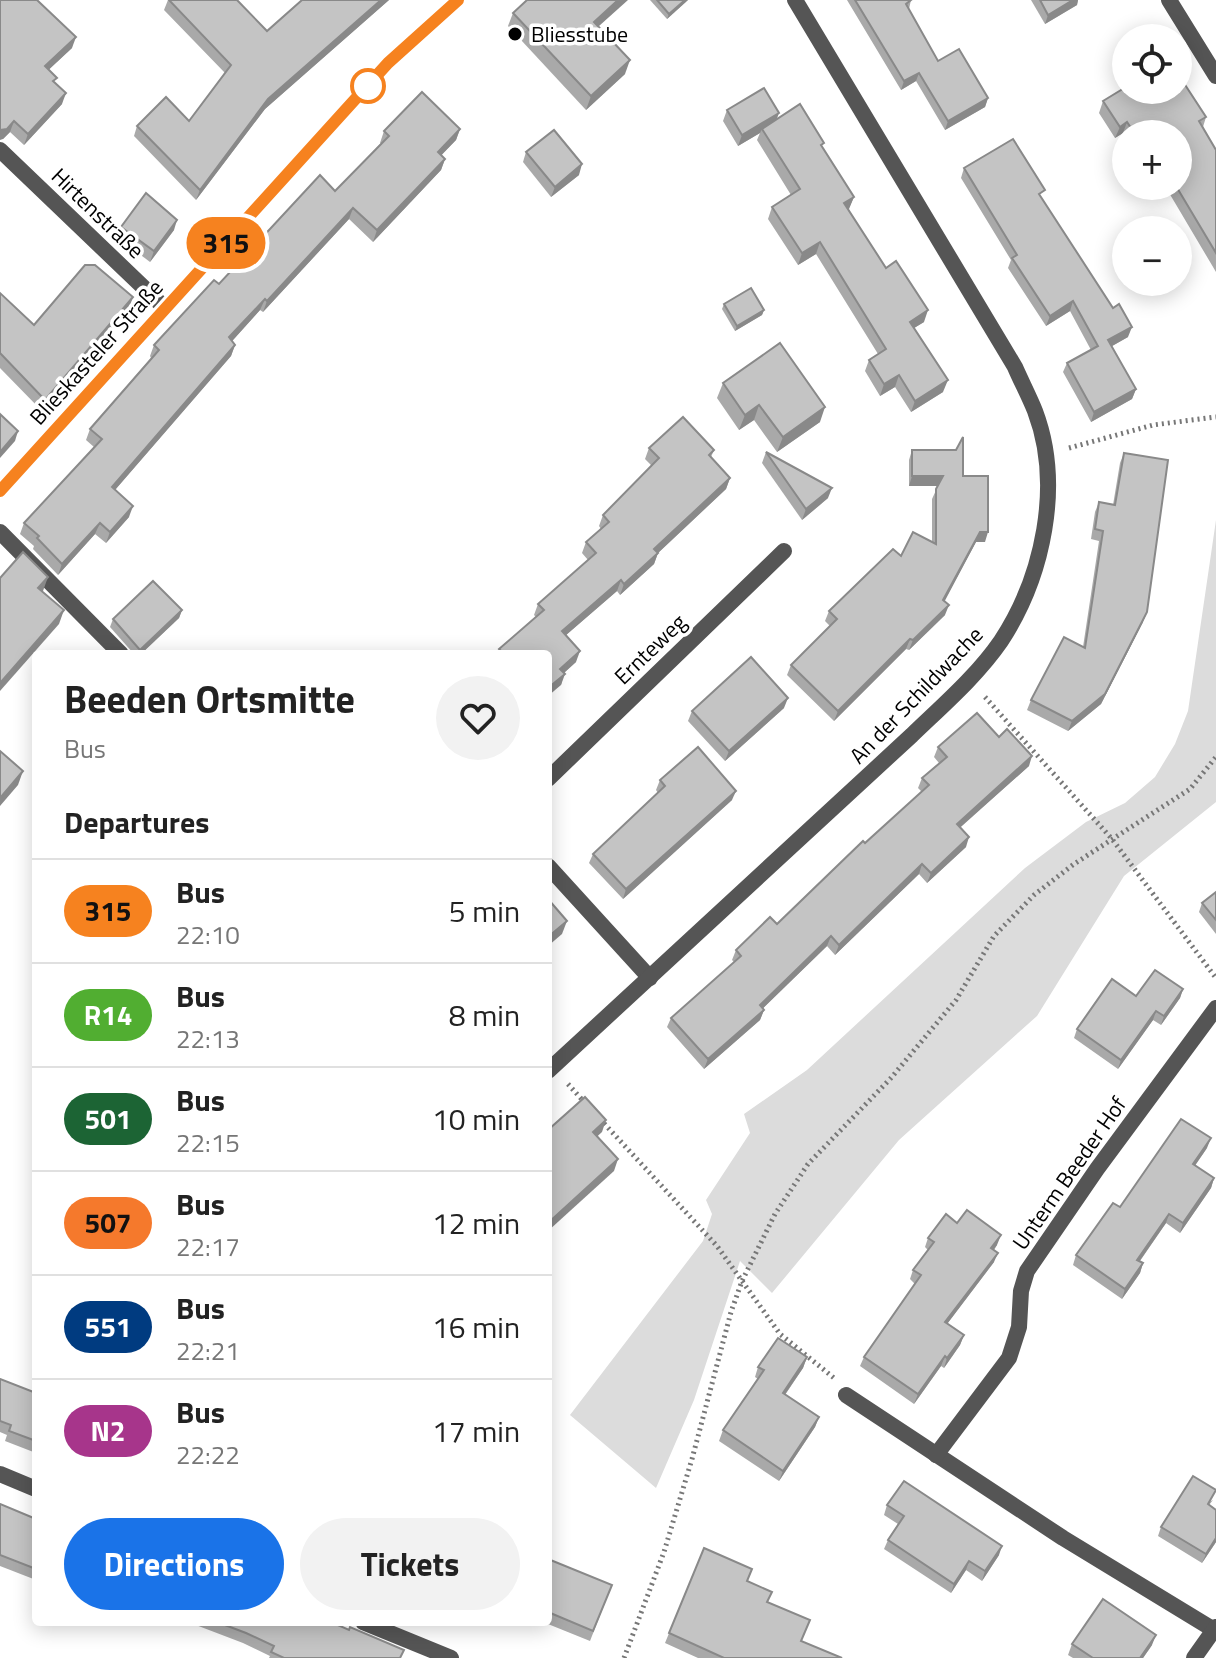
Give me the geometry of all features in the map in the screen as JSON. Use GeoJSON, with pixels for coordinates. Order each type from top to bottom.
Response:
{"type":"FeatureCollection","features":[{"type":"Feature","properties":{"kind":"street","name":"Blieskasteler Straße"},"geometry":{"type":"LineString","coordinates":[[0,491],[388,63],[458,0]]}},
{"type":"Feature","properties":{"kind":"street","name":"An der Schildwache"},"geometry":{"type":"LineString","coordinates":[[552,1067],[912,735],[969,678],[1000,643],[1024,599],[1040,551],[1048,498],[1045,455],[1036,414],[1015,367],[795,0]]}},
{"type":"Feature","properties":{"kind":"street"},"geometry":{"type":"LineString","coordinates":[[1169,0],[1216,76]]}},
{"type":"Feature","properties":{"kind":"street","name":"Hirtenstraße"},"geometry":{"type":"LineString","coordinates":[[0,150],[165,308]]}},
{"type":"Feature","properties":{"kind":"street"},"geometry":{"type":"LineString","coordinates":[[0,532],[117,650]]}},
{"type":"Feature","properties":{"kind":"street","name":"Ernteweg"},"geometry":{"type":"LineString","coordinates":[[552,775],[784,551]]}},
{"type":"Feature","properties":{"kind":"street"},"geometry":{"type":"LineString","coordinates":[[552,870],[650,978]]}},
{"type":"Feature","properties":{"kind":"street","name":"Unterm Beeder Hof"},"geometry":{"type":"LineString","coordinates":[[936,1455],[1009,1358],[1019,1327],[1021,1291],[1027,1271],[1097,1169],[1216,1008]]}},
{"type":"Feature","properties":{"kind":"street"},"geometry":{"type":"LineString","coordinates":[[846,1395],[1063,1538],[1215,1628],[1194,1658]]}},
{"type":"Feature","properties":{"kind":"street"},"geometry":{"type":"LineString","coordinates":[[0,1474],[32,1487]]}},
{"type":"Feature","properties":{"kind":"street"},"geometry":{"type":"LineString","coordinates":[[373,1626],[451,1658]]}},
{"type":"Feature","properties":{"kind":"path"},"geometry":{"type":"LineString","coordinates":[[1045,455],[1153,425],[1216,417]]}},
{"type":"Feature","properties":{"kind":"path"},"geometry":{"type":"LineString","coordinates":[[969,678],[1112,839],[1216,978]]}},
{"type":"Feature","properties":{"kind":"path"},"geometry":{"type":"LineString","coordinates":[[624,1658],[664,1552],[731,1312],[742,1281],[775,1214],[808,1164],[891,1078],[956,1000],[994,936],[1034,895],[1112,839],[1190,789],[1216,757]]}},
{"type":"Feature","properties":{"kind":"path"},"geometry":{"type":"LineString","coordinates":[[552,1071],[717,1246],[780,1334],[837,1381],[846,1395]]}},
{"type":"Feature","properties":{"kind":"shaded area"},"geometry":{"type":"Polygon","coordinates":[[[1216,520],[1216,802],[1124,876],[1037,1016],[899,1140],[772,1293],[740,1261],[694,1400],[656,1488],[570,1415],[703,1241],[712,1214],[706,1200],[750,1133],[744,1114],[807,1070],[1025,868],[1086,822],[1125,803],[1155,777],[1175,744],[1188,711],[1216,520]]]}},
{"type":"Feature","properties":{"kind":"building"},"geometry":{"type":"Polygon","coordinates":[[[0,0],[37,0],[76,37],[45,66],[57,78],[53,81],[66,93],[28,134],[14,121],[7,129],[0,130],[0,0]]]}},
{"type":"Feature","properties":{"kind":"building"},"geometry":{"type":"Polygon","coordinates":[[[169,0],[237,0],[267,31],[302,0],[381,0],[268,99],[200,190],[137,126],[166,97],[189,121],[231,65],[169,0]]]}},
{"type":"Feature","properties":{"kind":"building"},"geometry":{"type":"Polygon","coordinates":[[[527,0],[618,0],[594,22],[630,60],[591,96],[513,13],[527,0]]]}},
{"type":"Feature","properties":{"kind":"building"},"geometry":{"type":"Polygon","coordinates":[[[657,0],[685,0],[669,14],[657,0]]]}},
{"type":"Feature","properties":{"kind":"building"},"geometry":{"type":"Polygon","coordinates":[[[855,0],[911,0],[906,4],[938,61],[959,49],[988,98],[948,121],[919,73],[904,81],[855,0]]]}},
{"type":"Feature","properties":{"kind":"building"},"geometry":{"type":"Polygon","coordinates":[[[1040,0],[1073,0],[1048,15],[1040,0]]]}},
{"type":"Feature","properties":{"kind":"building"},"geometry":{"type":"Polygon","coordinates":[[[764,88],[779,113],[742,135],[727,110],[764,88]]]}},
{"type":"Feature","properties":{"kind":"building"},"geometry":{"type":"Polygon","coordinates":[[[422,92],[460,129],[438,152],[445,159],[377,230],[353,208],[267,301],[265,299],[229,337],[235,345],[112,487],[133,506],[110,532],[100,523],[62,564],[24,523],[102,439],[90,429],[159,350],[154,345],[214,280],[219,284],[320,175],[335,191],[389,136],[384,131],[422,92]]]}},
{"type":"Feature","properties":{"kind":"building"},"geometry":{"type":"Polygon","coordinates":[[[1112,96],[1112,104],[1192,104],[1192,96],[1206,117],[1199,121],[1216,150],[1216,253],[1184,200],[1192,200],[1192,120],[1115,120],[1103,101],[1112,96]]]}},
{"type":"Feature","properties":{"kind":"building"},"geometry":{"type":"Polygon","coordinates":[[[800,104],[824,143],[821,145],[854,197],[844,203],[886,268],[896,261],[928,310],[910,322],[948,380],[915,401],[899,375],[884,384],[869,360],[886,349],[820,242],[802,253],[772,207],[800,189],[762,129],[800,104]]]}},
{"type":"Feature","properties":{"kind":"building"},"geometry":{"type":"Polygon","coordinates":[[[554,130],[582,164],[555,187],[526,152],[554,130]]]}},
{"type":"Feature","properties":{"kind":"building"},"geometry":{"type":"Polygon","coordinates":[[[1013,139],[1045,190],[1039,194],[1113,308],[1119,304],[1132,327],[1108,340],[1136,389],[1094,412],[1067,363],[1098,346],[1073,301],[1050,316],[1012,258],[1017,255],[964,168],[1013,139]]]}},
{"type":"Feature","properties":{"kind":"building"},"geometry":{"type":"Polygon","coordinates":[[[146,193],[177,220],[154,251],[121,227],[146,193]]]}},
{"type":"Feature","properties":{"kind":"building"},"geometry":{"type":"Polygon","coordinates":[[[85,265],[95,265],[133,297],[45,400],[0,353],[0,293],[34,325],[85,265]]]}},
{"type":"Feature","properties":{"kind":"building"},"geometry":{"type":"Polygon","coordinates":[[[751,288],[764,310],[737,326],[724,304],[751,288]]]}},
{"type":"Feature","properties":{"kind":"building"},"geometry":{"type":"Polygon","coordinates":[[[780,343],[825,407],[783,437],[759,405],[745,415],[723,383],[780,343]]]}},
{"type":"Feature","properties":{"kind":"building"},"geometry":{"type":"Polygon","coordinates":[[[0,414],[18,431],[0,452],[0,414]]]}},
{"type":"Feature","properties":{"kind":"building"},"geometry":{"type":"Polygon","coordinates":[[[683,417],[714,450],[709,455],[730,478],[654,549],[658,553],[624,584],[621,580],[562,631],[580,651],[560,669],[565,674],[552,685],[552,650],[499,649],[544,610],[538,604],[596,553],[586,542],[609,522],[603,515],[659,458],[649,448],[683,417]]]}},
{"type":"Feature","properties":{"kind":"building"},"geometry":{"type":"Polygon","coordinates":[[[963,437],[963,476],[988,476],[988,532],[980,532],[943,600],[949,605],[838,711],[791,665],[837,619],[829,611],[893,549],[901,556],[913,532],[936,544],[936,489],[943,476],[912,476],[912,450],[956,450],[963,437]]]}},
{"type":"Feature","properties":{"kind":"building"},"geometry":{"type":"Polygon","coordinates":[[[766,452],[832,488],[806,509],[766,452]]]}},
{"type":"Feature","properties":{"kind":"building"},"geometry":{"type":"Polygon","coordinates":[[[1124,453],[1168,460],[1147,612],[1105,694],[1072,721],[1031,700],[1064,637],[1085,648],[1103,531],[1095,529],[1099,502],[1115,505],[1124,453]]]}},
{"type":"Feature","properties":{"kind":"building"},"geometry":{"type":"Polygon","coordinates":[[[23,552],[48,577],[38,588],[64,610],[0,683],[0,578],[23,552]]]}},
{"type":"Feature","properties":{"kind":"building"},"geometry":{"type":"Polygon","coordinates":[[[153,581],[182,610],[140,650],[113,619],[153,581]]]}},
{"type":"Feature","properties":{"kind":"building"},"geometry":{"type":"Polygon","coordinates":[[[751,657],[788,698],[729,751],[692,711],[751,657]]]}},
{"type":"Feature","properties":{"kind":"building"},"geometry":{"type":"Polygon","coordinates":[[[977,713],[999,737],[1007,729],[1032,756],[957,824],[969,837],[931,873],[922,864],[839,945],[831,936],[760,1005],[764,1010],[708,1059],[671,1018],[741,956],[736,950],[770,917],[777,924],[863,841],[865,843],[929,785],[922,778],[947,757],[938,747],[977,713]]]}},
{"type":"Feature","properties":{"kind":"building"},"geometry":{"type":"Polygon","coordinates":[[[698,747],[736,791],[626,889],[593,854],[665,786],[660,780],[698,747]]]}},
{"type":"Feature","properties":{"kind":"building"},"geometry":{"type":"Polygon","coordinates":[[[0,751],[23,771],[0,798],[0,751]]]}},
{"type":"Feature","properties":{"kind":"building"},"geometry":{"type":"Polygon","coordinates":[[[1216,892],[1216,920],[1202,903],[1216,892]]]}},
{"type":"Feature","properties":{"kind":"building"},"geometry":{"type":"Polygon","coordinates":[[[552,904],[567,921],[552,934],[552,904]]]}},
{"type":"Feature","properties":{"kind":"building"},"geometry":{"type":"Polygon","coordinates":[[[1155,970],[1183,989],[1164,1016],[1156,1011],[1121,1060],[1077,1029],[1112,979],[1136,996],[1155,970]]]}},
{"type":"Feature","properties":{"kind":"building"},"geometry":{"type":"Polygon","coordinates":[[[585,1097],[606,1120],[593,1132],[618,1159],[552,1219],[552,1126],[585,1097]]]}},
{"type":"Feature","properties":{"kind":"building"},"geometry":{"type":"Polygon","coordinates":[[[1181,1119],[1211,1138],[1193,1164],[1214,1178],[1183,1223],[1169,1214],[1137,1260],[1143,1263],[1125,1289],[1076,1255],[1113,1203],[1120,1207],[1181,1119]]]}},
{"type":"Feature","properties":{"kind":"building"},"geometry":{"type":"Polygon","coordinates":[[[967,1210],[1001,1235],[991,1248],[998,1253],[945,1322],[964,1335],[918,1394],[864,1357],[921,1275],[913,1270],[934,1242],[928,1238],[946,1214],[957,1223],[967,1210]]]}},
{"type":"Feature","properties":{"kind":"building"},"geometry":{"type":"Polygon","coordinates":[[[778,1338],[807,1357],[783,1393],[819,1417],[783,1471],[723,1430],[764,1370],[758,1367],[778,1338]]]}},
{"type":"Feature","properties":{"kind":"building"},"geometry":{"type":"Polygon","coordinates":[[[0,1379],[32,1391],[32,1440],[9,1431],[11,1425],[0,1421],[0,1379]]]}},
{"type":"Feature","properties":{"kind":"building"},"geometry":{"type":"Polygon","coordinates":[[[1193,1476],[1216,1490],[1208,1504],[1216,1510],[1216,1538],[1206,1554],[1161,1527],[1193,1476]]]}},
{"type":"Feature","properties":{"kind":"building"},"geometry":{"type":"Polygon","coordinates":[[[904,1481],[1002,1546],[985,1571],[969,1561],[954,1584],[888,1540],[904,1516],[887,1505],[904,1481]]]}},
{"type":"Feature","properties":{"kind":"building"},"geometry":{"type":"Polygon","coordinates":[[[0,1504],[32,1517],[32,1567],[0,1555],[0,1504]]]}},
{"type":"Feature","properties":{"kind":"building"},"geometry":{"type":"Polygon","coordinates":[[[704,1548],[752,1569],[747,1581],[772,1592],[767,1602],[810,1620],[801,1641],[842,1658],[724,1658],[669,1633],[704,1548]]]}},
{"type":"Feature","properties":{"kind":"building"},"geometry":{"type":"Polygon","coordinates":[[[552,1561],[612,1585],[593,1631],[552,1614],[552,1561]]]}},
{"type":"Feature","properties":{"kind":"building"},"geometry":{"type":"Polygon","coordinates":[[[1103,1599],[1156,1635],[1140,1658],[1093,1658],[1072,1644],[1103,1599]]]}},
{"type":"Feature","properties":{"kind":"building"},"geometry":{"type":"Polygon","coordinates":[[[228,1626],[340,1626],[349,1630],[350,1627],[404,1650],[400,1658],[284,1658],[271,1652],[274,1646],[228,1626]]]}},
{"type":"Feature","properties":{"kind":"bus line","name":"315"},"geometry":{"type":"LineString","coordinates":[[0,491],[388,63],[458,0]]}},
{"type":"Feature","properties":{"kind":"place","name":"Bliesstube"},"geometry":{"type":"Point","coordinates":[515,34]}}]}
